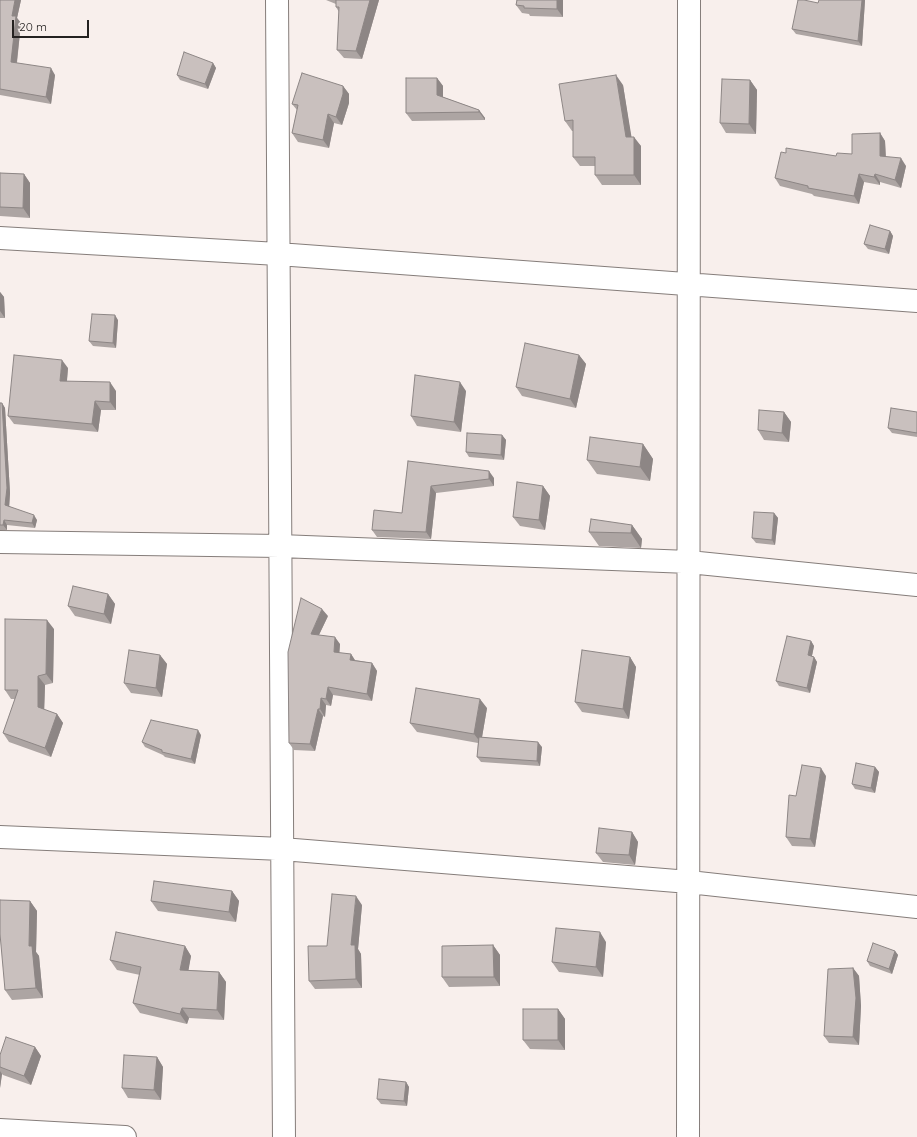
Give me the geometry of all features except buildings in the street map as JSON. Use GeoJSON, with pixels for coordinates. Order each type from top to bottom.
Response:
{"type":"FeatureCollection","features":[{"type":"Feature","properties":{"kind":"street"},"geometry":{"type":"LineString","coordinates":[[277,0],[284,1137]]}},
{"type":"Feature","properties":{"kind":"street"},"geometry":{"type":"LineString","coordinates":[[688,1137],[689,0]]}},
{"type":"Feature","properties":{"kind":"street"},"geometry":{"type":"LineString","coordinates":[[0,238],[278,254],[917,301]]}},
{"type":"Feature","properties":{"kind":"street"},"geometry":{"type":"LineString","coordinates":[[0,542],[280,546],[689,562],[917,585]]}},
{"type":"Feature","properties":{"kind":"street"},"geometry":{"type":"LineString","coordinates":[[0,837],[282,849],[689,882],[917,907]]}},
{"type":"Feature","properties":{"kind":"street"},"geometry":{"type":"LineString","coordinates":[[0,1130],[125,1137]]}}]}
